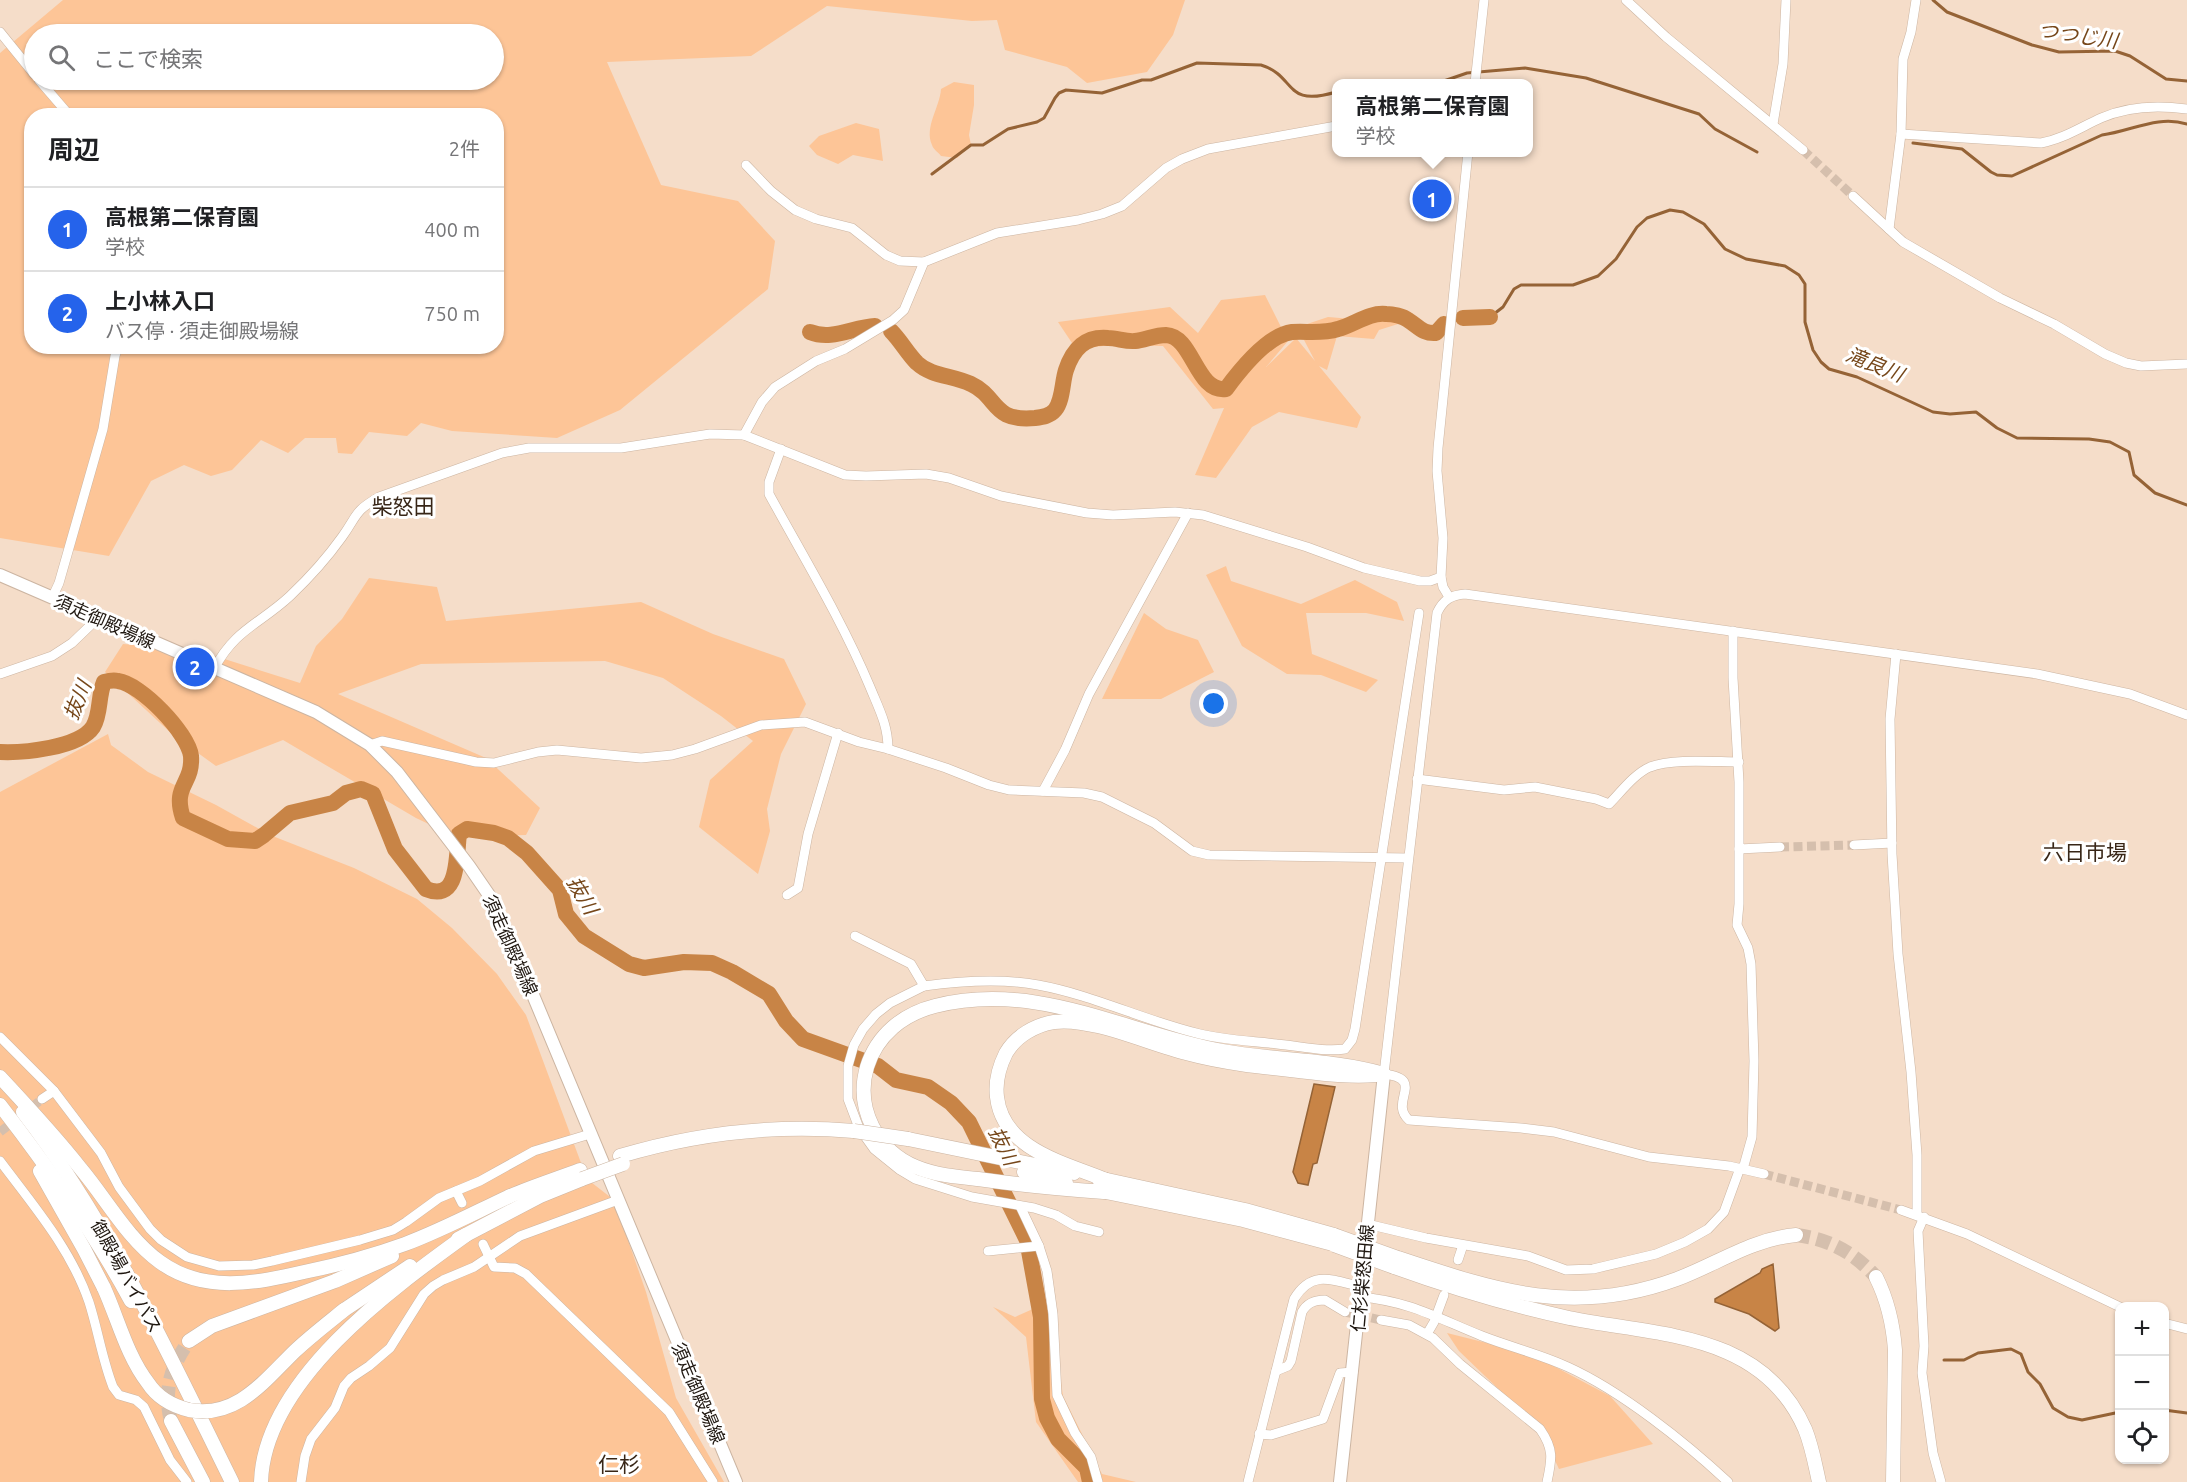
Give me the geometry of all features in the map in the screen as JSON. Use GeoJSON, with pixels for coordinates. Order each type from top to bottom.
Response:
{"type":"FeatureCollection","features":[{"type":"Feature","properties":{"kind":"highway"},"geometry":{"type":"LineString","coordinates":[[1105,1186],[1029,1175],[972,1179],[929,1172],[901,1159],[878,1138],[867,1113],[864,1085],[872,1054],[881,1039],[905,1018],[934,1006],[973,1000],[1019,1000],[1082,1011],[1220,1051],[1357,1066],[1384,1074]]}},
{"type":"Feature","properties":{"kind":"highway"},"geometry":{"type":"LineString","coordinates":[[1105,1186],[1020,1140],[1009,1129],[1002,1116],[996,1088],[1002,1060],[1017,1039],[1041,1025],[1054,1022],[1082,1023],[1187,1053],[1250,1065],[1355,1077],[1384,1074]]}},
{"type":"Feature","properties":{"kind":"highway"},"geometry":{"type":"LineString","coordinates":[[0,1079],[42,1120],[140,1244],[160,1263],[184,1276],[206,1282],[228,1284],[257,1282],[363,1257],[406,1243],[537,1186],[581,1175],[621,1160],[744,1139],[854,1135],[908,1143],[958,1154],[1029,1175],[1245,1210],[1396,1262],[1497,1302],[1581,1320],[1703,1341],[1748,1363],[1771,1380],[1789,1402],[1804,1429],[1819,1482]]}},
{"type":"Feature","properties":{"kind":"highway","name":"御殿場バイパス"},"geometry":{"type":"LineString","coordinates":[[0,1079],[60,1164],[125,1269],[169,1352],[232,1482]]}},
{"type":"Feature","properties":{"kind":"highway","name":"御殿場バイパス"},"geometry":{"type":"LineString","coordinates":[[0,1105],[51,1172],[117,1274],[161,1356],[223,1482]]}},
{"type":"Feature","properties":{"kind":"highway"},"geometry":{"type":"LineString","coordinates":[[0,1113],[51,1189],[104,1288],[130,1351],[149,1385],[172,1404],[197,1411],[225,1408],[240,1402],[254,1392],[316,1332],[384,1283],[466,1235],[581,1175]]}},
{"type":"Feature","properties":{"kind":"highway"},"geometry":{"type":"LineString","coordinates":[[189,1341],[212,1326],[292,1298],[375,1264],[537,1186]]}},
{"type":"Feature","properties":{"kind":"highway"},"geometry":{"type":"LineString","coordinates":[[261,1482],[269,1436],[291,1396],[309,1372],[340,1339],[388,1295],[466,1235]]}},
{"type":"Feature","properties":{"kind":"highway"},"geometry":{"type":"LineString","coordinates":[[1396,1262],[1540,1297],[1590,1298],[1616,1296],[1659,1285],[1760,1241],[1779,1236],[1796,1235]]}},
{"type":"Feature","properties":{"kind":"highway"},"geometry":{"type":"LineString","coordinates":[[1876,1277],[1890,1310],[1894,1339],[1893,1482]]}},
{"type":"Feature","properties":{"kind":"highway"},"geometry":{"type":"LineString","coordinates":[[171,1421],[203,1482]]}},
{"type":"Feature","properties":{"kind":"main road","name":"須走御殿場線"},"geometry":{"type":"LineString","coordinates":[[0,575],[316,712],[370,745],[397,772],[469,866],[491,898],[503,923],[736,1482]]}},
{"type":"Feature","properties":{"kind":"main road","name":"仁杉柴怒田線"},"geometry":{"type":"LineString","coordinates":[[1340,1482],[1384,1074]]}},
{"type":"Feature","properties":{"kind":"street"},"geometry":{"type":"LineString","coordinates":[[1476,79],[1484,0]]}},
{"type":"Feature","properties":{"kind":"street"},"geometry":{"type":"LineString","coordinates":[[1626,0],[1666,37],[1803,150]]}},
{"type":"Feature","properties":{"kind":"street"},"geometry":{"type":"LineString","coordinates":[[1773,124],[1783,64],[1786,0]]}},
{"type":"Feature","properties":{"kind":"street"},"geometry":{"type":"LineString","coordinates":[[1889,230],[1901,134],[1903,59],[1911,32],[1916,0]]}},
{"type":"Feature","properties":{"kind":"street"},"geometry":{"type":"LineString","coordinates":[[0,32],[24,62]]}},
{"type":"Feature","properties":{"kind":"street"},"geometry":{"type":"LineString","coordinates":[[48,90],[63,108]]}},
{"type":"Feature","properties":{"kind":"street"},"geometry":{"type":"LineString","coordinates":[[1901,134],[2041,143],[2056,140],[2124,109],[2171,107],[2187,109]]}},
{"type":"Feature","properties":{"kind":"street"},"geometry":{"type":"LineString","coordinates":[[746,165],[771,191],[795,210],[816,219],[852,228],[886,255],[900,261],[924,262],[997,233],[1102,214],[1122,206],[1166,168],[1208,149],[1332,127]]}},
{"type":"Feature","properties":{"kind":"street"},"geometry":{"type":"LineString","coordinates":[[1449,597],[1443,587],[1441,577],[1443,538],[1437,471],[1468,157]]}},
{"type":"Feature","properties":{"kind":"street"},"geometry":{"type":"LineString","coordinates":[[1853,196],[1903,243],[2105,354],[2141,366],[2187,364]]}},
{"type":"Feature","properties":{"kind":"street"},"geometry":{"type":"LineString","coordinates":[[744,435],[762,402],[775,387],[816,361],[845,350],[893,320],[904,310],[924,262]]}},
{"type":"Feature","properties":{"kind":"street"},"geometry":{"type":"LineString","coordinates":[[52,598],[59,583],[103,429],[116,354]]}},
{"type":"Feature","properties":{"kind":"street"},"geometry":{"type":"LineString","coordinates":[[214,669],[223,651],[235,638],[289,597],[319,565],[344,535],[360,507],[379,497],[516,450],[621,448],[710,434],[744,435],[845,475],[926,474],[949,478],[1001,496],[1087,513],[1203,515],[1364,568],[1420,581],[1430,581],[1441,577]]}},
{"type":"Feature","properties":{"kind":"street"},"geometry":{"type":"LineString","coordinates":[[781,449],[769,482],[769,494],[855,651],[888,731],[888,749]]}},
{"type":"Feature","properties":{"kind":"street"},"geometry":{"type":"LineString","coordinates":[[1043,791],[1065,750],[1089,694],[1188,513]]}},
{"type":"Feature","properties":{"kind":"street"},"geometry":{"type":"LineString","coordinates":[[1764,1174],[1741,1168],[1649,1157],[1554,1132],[1409,1120],[1404,1115],[1402,1110],[1405,1083],[1402,1078],[1384,1074],[1437,613],[1441,604],[1449,597],[1465,594],[2037,674],[2083,682],[2130,694],[2187,715]]}},
{"type":"Feature","properties":{"kind":"street"},"geometry":{"type":"LineString","coordinates":[[1099,1232],[1075,1226],[1056,1215],[972,1197],[915,1179],[886,1160],[874,1149],[853,1114],[848,1098],[848,1066],[854,1045],[863,1029],[876,1014],[890,1003],[924,986],[1010,982],[1038,985],[1072,993],[1200,1034],[1322,1050],[1345,1048],[1352,1040],[1355,1029],[1419,613]]}},
{"type":"Feature","properties":{"kind":"street"},"geometry":{"type":"LineString","coordinates":[[0,674],[52,656],[72,643],[98,618]]}},
{"type":"Feature","properties":{"kind":"street"},"geometry":{"type":"LineString","coordinates":[[1367,1224],[1463,1245],[1528,1256],[1571,1271],[1640,1259],[1678,1245],[1713,1224],[1727,1205],[1752,1137],[1754,1061],[1751,964],[1748,948],[1737,924],[1739,762],[1733,678],[1734,631]]}},
{"type":"Feature","properties":{"kind":"street"},"geometry":{"type":"LineString","coordinates":[[1896,654],[1890,719],[1892,843],[1898,954],[1911,1072],[1917,1155],[1924,1351],[1922,1373],[1933,1453],[1941,1482]]}},
{"type":"Feature","properties":{"kind":"street"},"geometry":{"type":"LineString","coordinates":[[370,745],[382,741],[476,762],[494,763],[538,752],[557,750],[641,758],[672,755],[695,749],[761,725],[790,721],[805,722],[989,785],[1009,790],[1084,793],[1102,797],[1154,823],[1192,851],[1209,855],[1408,858]]}},
{"type":"Feature","properties":{"kind":"street"},"geometry":{"type":"LineString","coordinates":[[787,895],[798,888],[808,834],[838,733]]}},
{"type":"Feature","properties":{"kind":"street"},"geometry":{"type":"LineString","coordinates":[[1417,779],[1504,790],[1535,787],[1596,799],[1609,804],[1640,774],[1651,767],[1689,762],[1739,762]]}},
{"type":"Feature","properties":{"kind":"street"},"geometry":{"type":"LineString","coordinates":[[1854,845],[1892,843]]}},
{"type":"Feature","properties":{"kind":"street"},"geometry":{"type":"LineString","coordinates":[[1739,849],[1780,847]]}},
{"type":"Feature","properties":{"kind":"street"},"geometry":{"type":"LineString","coordinates":[[855,936],[911,964],[924,986]]}},
{"type":"Feature","properties":{"kind":"street"},"geometry":{"type":"LineString","coordinates":[[0,1037],[54,1091],[100,1153],[119,1187],[150,1229],[173,1249],[202,1263],[219,1266],[252,1265],[393,1230],[432,1202],[480,1181],[534,1151],[591,1134]]}},
{"type":"Feature","properties":{"kind":"street"},"geometry":{"type":"LineString","coordinates":[[42,1099],[54,1091]]}},
{"type":"Feature","properties":{"kind":"street"},"geometry":{"type":"LineString","coordinates":[[0,1161],[41,1214],[74,1269],[88,1300],[113,1387],[119,1395],[136,1400],[144,1407],[170,1460],[187,1482]]}},
{"type":"Feature","properties":{"kind":"street"},"geometry":{"type":"LineString","coordinates":[[456,1191],[462,1203]]}},
{"type":"Feature","properties":{"kind":"street"},"geometry":{"type":"LineString","coordinates":[[302,1482],[305,1456],[311,1439],[335,1408],[338,1397],[351,1378],[390,1348],[424,1294],[433,1286],[474,1267],[520,1236],[618,1200]]}},
{"type":"Feature","properties":{"kind":"street"},"geometry":{"type":"LineString","coordinates":[[1020,1206],[1035,1247],[1047,1271],[1053,1314],[1057,1395],[1075,1433],[1091,1457],[1098,1482]]}},
{"type":"Feature","properties":{"kind":"street"},"geometry":{"type":"LineString","coordinates":[[1901,1210],[1967,1234],[2115,1305]]}},
{"type":"Feature","properties":{"kind":"street"},"geometry":{"type":"LineString","coordinates":[[483,1244],[494,1268],[515,1268],[526,1274],[669,1412],[713,1482]]}},
{"type":"Feature","properties":{"kind":"street"},"geometry":{"type":"LineString","coordinates":[[1458,1260],[1463,1245]]}},
{"type":"Feature","properties":{"kind":"street"},"geometry":{"type":"LineString","coordinates":[[988,1251],[1035,1247]]}},
{"type":"Feature","properties":{"kind":"street"},"geometry":{"type":"LineString","coordinates":[[1248,1482],[1294,1299],[1309,1281],[1320,1279],[1402,1303],[1488,1339],[1558,1362],[1585,1376],[1652,1421],[1695,1453],[1728,1482]]}},
{"type":"Feature","properties":{"kind":"street"},"geometry":{"type":"LineString","coordinates":[[1427,1334],[1437,1316],[1444,1295]]}},
{"type":"Feature","properties":{"kind":"street"},"geometry":{"type":"LineString","coordinates":[[1276,1371],[1288,1366],[1291,1361],[1302,1312],[1306,1306],[1312,1302],[1325,1300],[1345,1311]]}},
{"type":"Feature","properties":{"kind":"street"},"geometry":{"type":"LineString","coordinates":[[1381,1320],[1409,1325],[1427,1334],[1540,1429],[1548,1441],[1552,1458],[1547,1482]]}},
{"type":"Feature","properties":{"kind":"street"},"geometry":{"type":"LineString","coordinates":[[2169,1324],[2187,1329]]}},
{"type":"Feature","properties":{"kind":"street"},"geometry":{"type":"LineString","coordinates":[[1259,1434],[1271,1435],[1323,1419],[1340,1373],[1353,1372]]}},
{"type":"Feature","properties":{"kind":"shaded area"},"geometry":{"type":"Polygon","coordinates":[[[63,0],[1185,0],[1173,35],[1147,72],[1087,83],[1067,67],[1005,50],[997,20],[972,21],[827,6],[751,56],[607,62],[661,185],[738,201],[775,241],[768,289],[620,410],[557,438],[452,431],[421,423],[407,436],[369,432],[352,454],[338,453],[336,438],[305,438],[288,453],[261,440],[232,470],[211,476],[184,465],[151,481],[109,556],[0,538],[0,53],[24,33],[24,90],[504,90],[504,24],[34,24],[63,0]]]}},
{"type":"Feature","properties":{"kind":"shaded area"},"geometry":{"type":"Polygon","coordinates":[[[954,82],[974,85],[974,105],[969,135],[971,145],[957,158],[941,156],[930,138],[931,124],[941,89],[954,82]]]}},
{"type":"Feature","properties":{"kind":"shaded area"},"geometry":{"type":"Polygon","coordinates":[[[856,123],[879,129],[883,161],[853,155],[838,164],[817,155],[809,146],[819,136],[856,123]]]}},
{"type":"Feature","properties":{"kind":"shaded area"},"geometry":{"type":"Polygon","coordinates":[[[1265,295],[1288,341],[1266,367],[1296,338],[1315,361],[1304,340],[1301,326],[1328,317],[1352,319],[1382,315],[1395,320],[1398,324],[1379,330],[1374,339],[1337,336],[1327,370],[1319,366],[1361,417],[1357,428],[1279,412],[1252,427],[1216,478],[1195,475],[1224,408],[1213,409],[1163,346],[1112,345],[1076,349],[1058,322],[1170,307],[1198,333],[1221,300],[1265,295]]]}},
{"type":"Feature","properties":{"kind":"shaded area"},"geometry":{"type":"Polygon","coordinates":[[[1226,566],[1231,581],[1301,604],[1355,580],[1397,602],[1404,621],[1366,613],[1306,613],[1312,654],[1378,680],[1366,692],[1321,675],[1287,674],[1242,646],[1206,575],[1226,566]]]}},
{"type":"Feature","properties":{"kind":"shaded area"},"geometry":{"type":"Polygon","coordinates":[[[369,578],[437,587],[446,621],[641,602],[713,634],[784,659],[806,704],[781,754],[767,809],[770,831],[758,874],[699,827],[710,780],[753,741],[721,716],[663,678],[605,661],[421,664],[338,694],[486,758],[540,808],[526,835],[456,837],[416,818],[283,740],[216,766],[173,735],[105,672],[123,644],[193,649],[300,683],[316,646],[342,619],[369,578]]]}},
{"type":"Feature","properties":{"kind":"shaded area"},"geometry":{"type":"Polygon","coordinates":[[[1144,613],[1166,629],[1198,640],[1214,672],[1161,699],[1102,699],[1144,613]]]}},
{"type":"Feature","properties":{"kind":"shaded area"},"geometry":{"type":"Polygon","coordinates":[[[108,734],[111,745],[148,772],[216,805],[270,835],[354,868],[417,899],[452,928],[497,974],[526,1015],[587,1179],[614,1200],[646,1292],[676,1398],[724,1482],[0,1482],[0,792],[108,734]]]}},
{"type":"Feature","properties":{"kind":"shaded area"},"geometry":{"type":"Polygon","coordinates":[[[1314,1084],[1335,1087],[1317,1163],[1313,1164],[1308,1185],[1298,1183],[1293,1172],[1314,1084]]]}},
{"type":"Feature","properties":{"kind":"shaded area"},"geometry":{"type":"Polygon","coordinates":[[[1773,1264],[1779,1328],[1775,1331],[1749,1314],[1715,1302],[1715,1299],[1773,1264]]]}},
{"type":"Feature","properties":{"kind":"shaded area"},"geometry":{"type":"Polygon","coordinates":[[[1044,1304],[1054,1332],[1063,1396],[1102,1474],[1136,1482],[1078,1482],[1036,1422],[1026,1337],[993,1307],[1015,1317],[1044,1304]]]}},
{"type":"Feature","properties":{"kind":"shaded area"},"geometry":{"type":"Polygon","coordinates":[[[1447,1333],[1531,1354],[1610,1396],[1653,1444],[1559,1469],[1540,1429],[1459,1351],[1447,1333]]]}},
{"type":"Feature","properties":{"kind":"waterway","name":"つつじ川"},"geometry":{"type":"LineString","coordinates":[[1933,0],[1947,12],[2032,45],[2059,52],[2115,51],[2130,56],[2166,79],[2187,81]]}},
{"type":"Feature","properties":{"kind":"waterway"},"geometry":{"type":"LineString","coordinates":[[932,174],[971,145],[983,145],[1008,129],[1044,118],[1055,98],[1066,90],[1102,93],[1142,80],[1151,80],[1197,63],[1261,65],[1280,76],[1298,93],[1319,96],[1332,93]]}},
{"type":"Feature","properties":{"kind":"waterway"},"geometry":{"type":"LineString","coordinates":[[1450,79],[1467,73],[1525,68],[1586,78],[1699,114],[1715,129],[1757,152]]}},
{"type":"Feature","properties":{"kind":"waterway"},"geometry":{"type":"LineString","coordinates":[[1913,143],[1962,149],[1991,172],[1997,175],[2012,176],[2102,135],[2155,122],[2187,124]]}},
{"type":"Feature","properties":{"kind":"waterway","name":"滝良川"},"geometry":{"type":"LineString","coordinates":[[1490,317],[1503,307],[1514,289],[1521,285],[1573,285],[1598,276],[1616,259],[1637,227],[1647,218],[1670,210],[1683,212],[1704,224],[1725,249],[1746,259],[1785,266],[1799,275],[1805,284],[1805,322],[1813,350],[1829,369],[1857,377],[1933,412],[1950,414],[1976,412],[1997,428],[2017,438],[2089,439],[2110,442],[2129,452],[2134,475],[2155,493],[2187,505]]}},
{"type":"Feature","properties":{"kind":"waterway","name":"滝良川"},"geometry":{"type":"LineString","coordinates":[[891,331],[923,368],[971,384],[980,389],[997,407],[1010,416],[1035,418],[1051,414],[1058,406],[1066,370],[1072,356],[1081,345],[1093,339],[1135,341],[1166,335],[1175,338],[1183,344],[1208,382],[1216,388],[1226,389],[1264,346],[1292,332],[1332,331],[1380,314],[1401,316],[1424,331],[1432,333],[1436,333],[1444,324]]}},
{"type":"Feature","properties":{"kind":"waterway","name":"滝良川"},"geometry":{"type":"LineString","coordinates":[[1463,318],[1490,317]]}},
{"type":"Feature","properties":{"kind":"waterway","name":"滝良川"},"geometry":{"type":"LineString","coordinates":[[810,332],[826,335],[875,326]]}},
{"type":"Feature","properties":{"kind":"waterway","name":"抜川"},"geometry":{"type":"LineString","coordinates":[[0,752],[50,748],[76,740],[86,734],[96,722],[104,682],[116,681],[128,684],[162,711],[188,746],[191,766],[180,798],[183,818],[228,839],[255,841],[290,813],[333,803],[346,793],[361,789],[373,794],[395,849],[426,889],[437,892],[445,889],[451,883],[456,864],[459,834],[467,829],[494,833],[508,838],[527,853],[560,890],[566,914],[584,936],[629,964],[644,968],[684,962],[712,963],[769,994],[786,1021],[803,1039],[878,1066],[896,1080],[928,1087],[951,1103],[969,1122],[1027,1240],[1041,1317],[1042,1399],[1047,1418],[1058,1439],[1087,1468],[1090,1482]]}},
{"type":"Feature","properties":{"kind":"waterway"},"geometry":{"type":"LineString","coordinates":[[1944,1360],[1964,1360],[1978,1353],[2011,1349],[2021,1354],[2028,1372],[2040,1384],[2053,1408],[2068,1417],[2082,1420],[2115,1413]]}},
{"type":"Feature","properties":{"kind":"waterway"},"geometry":{"type":"LineString","coordinates":[[2169,1411],[2187,1413]]}},
{"type":"Feature","properties":{"kind":"tunnel"},"geometry":{"type":"LineString","coordinates":[[1803,150],[1853,196]]}},
{"type":"Feature","properties":{"kind":"tunnel"},"geometry":{"type":"LineString","coordinates":[[1780,847],[1854,845]]}},
{"type":"Feature","properties":{"kind":"tunnel"},"geometry":{"type":"LineString","coordinates":[[0,1132],[42,1099]]}},
{"type":"Feature","properties":{"kind":"tunnel"},"geometry":{"type":"LineString","coordinates":[[1764,1174],[1901,1210]]}},
{"type":"Feature","properties":{"kind":"tunnel"},"geometry":{"type":"LineString","coordinates":[[1796,1235],[1830,1243],[1840,1248],[1858,1260],[1876,1277]]}},
{"type":"Feature","properties":{"kind":"tunnel"},"geometry":{"type":"LineString","coordinates":[[1345,1312],[1381,1320]]}},
{"type":"Feature","properties":{"kind":"tunnel"},"geometry":{"type":"LineString","coordinates":[[171,1421],[168,1399],[170,1379],[177,1360],[189,1341]]}},
{"type":"Feature","properties":{"kind":"place","name":"高根第二保育園"},"geometry":{"type":"Point","coordinates":[1432,199]}},
{"type":"Feature","properties":{"kind":"place","name":"上小林入口"},"geometry":{"type":"Point","coordinates":[195,667]}},
{"type":"Feature","properties":{"kind":"district","name":"柴怒田"},"geometry":{"type":"Point","coordinates":[403,506]}},
{"type":"Feature","properties":{"kind":"district","name":"六日市場"},"geometry":{"type":"Point","coordinates":[2085,852]}},
{"type":"Feature","properties":{"kind":"district","name":"仁杉"},"geometry":{"type":"Point","coordinates":[619,1464]}}]}
